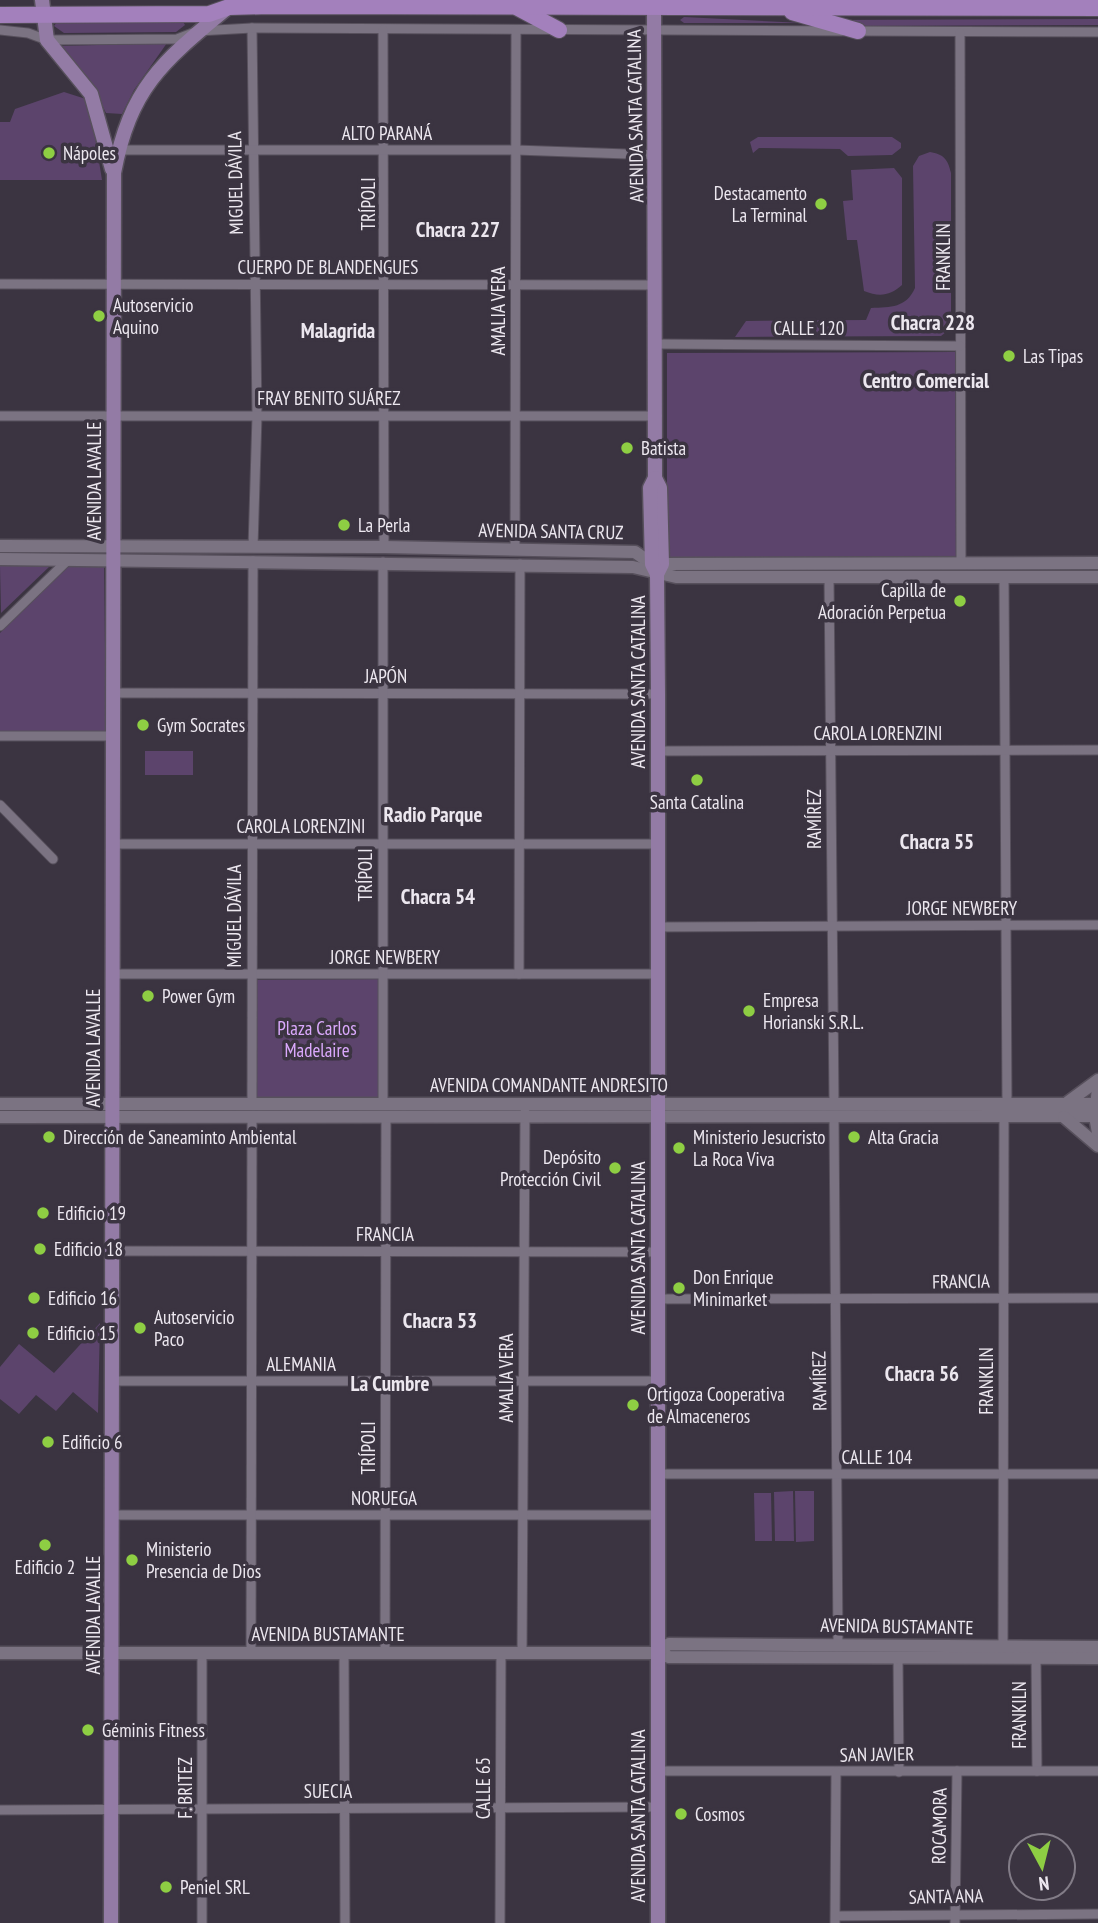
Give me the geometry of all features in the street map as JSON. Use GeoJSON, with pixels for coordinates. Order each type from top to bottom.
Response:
{"type":"FeatureCollection","features":[{"type":"Feature","properties":{"kind":"highway"},"geometry":{"type":"LineString","coordinates":[[0,15],[42,8],[209,14],[225,2],[516,7],[654,3],[772,7],[906,3],[1089,5]]}},
{"type":"Feature","properties":{"kind":"highway"},"geometry":{"type":"LineString","coordinates":[[516,7],[559,30]]}},
{"type":"Feature","properties":{"kind":"highway"},"geometry":{"type":"LineString","coordinates":[[772,7],[858,32]]}},
{"type":"Feature","properties":{"kind":"main road","name":"AVENIDA LAVALLE"},"geometry":{"type":"LineString","coordinates":[[111,1923],[114,173],[129,114],[146,84],[165,61],[225,2]]}},
{"type":"Feature","properties":{"kind":"main road","name":"AVENIDA SANTA CATALINA"},"geometry":{"type":"LineString","coordinates":[[654,3],[657,344],[655,478],[660,488],[657,567],[658,1923]]}},
{"type":"Feature","properties":{"kind":"main road","name":"AVENIDA LAVALLE"},"geometry":{"type":"LineString","coordinates":[[42,8],[47,40],[91,94],[114,173]]}},
{"type":"Feature","properties":{"kind":"main road","name":"AVENIDA SANTA CRUZ"},"geometry":{"type":"LineString","coordinates":[[0,546],[384,547],[635,552],[676,578],[1098,578]]}},
{"type":"Feature","properties":{"kind":"main road","name":"AVENIDA SANTA CRUZ"},"geometry":{"type":"LineString","coordinates":[[0,559],[633,567],[1098,563]]}},
{"type":"Feature","properties":{"kind":"main road"},"geometry":{"type":"LineString","coordinates":[[1098,1080],[1064,1110],[1098,1146]]}},
{"type":"Feature","properties":{"kind":"main road"},"geometry":{"type":"LineString","coordinates":[[1098,1088],[1098,1133]]}},
{"type":"Feature","properties":{"kind":"main road","name":"AVENIDA COMANDANTE ANDRESITO"},"geometry":{"type":"LineString","coordinates":[[0,1116],[113,1111],[657,1110],[834,1103],[1006,1110],[1097,1110]]}},
{"type":"Feature","properties":{"kind":"main road","name":"AVENIDA COMANDANTE ANDRESITO"},"geometry":{"type":"LineString","coordinates":[[0,1104],[113,1111]]}},
{"type":"Feature","properties":{"kind":"main road","name":"AVENIDA COMANDANTE ANDRESITO"},"geometry":{"type":"LineString","coordinates":[[657,1110],[834,1117],[1006,1110]]}},
{"type":"Feature","properties":{"kind":"main road","name":"AVENIDA BUSTAMANTE"},"geometry":{"type":"LineString","coordinates":[[0,1653],[657,1653],[669,1644],[719,1650],[898,1657],[1098,1658]]}},
{"type":"Feature","properties":{"kind":"main road","name":"AVENIDA BUSTAMANTE"},"geometry":{"type":"LineString","coordinates":[[719,1650],[838,1644],[1098,1647]]}},
{"type":"Feature","properties":{"kind":"street"},"geometry":{"type":"LineString","coordinates":[[0,30],[28,33],[47,40],[177,39],[198,31],[252,28],[1098,32]]}},
{"type":"Feature","properties":{"kind":"street","name":"MIGUEL DÁVILA"},"geometry":{"type":"LineString","coordinates":[[252,28],[251,150],[257,416],[253,547]]}},
{"type":"Feature","properties":{"kind":"street","name":"TRÍPOLI"},"geometry":{"type":"LineString","coordinates":[[383,30],[384,547]]}},
{"type":"Feature","properties":{"kind":"street","name":"AMALIA VERA"},"geometry":{"type":"LineString","coordinates":[[515,550],[516,30]]}},
{"type":"Feature","properties":{"kind":"street","name":"FRANKLIN"},"geometry":{"type":"LineString","coordinates":[[960,33],[961,564]]}},
{"type":"Feature","properties":{"kind":"street","name":"ALTO PARANÁ"},"geometry":{"type":"LineString","coordinates":[[118,150],[516,150],[655,155]]}},
{"type":"Feature","properties":{"kind":"street","name":"CUERPO DE BLANDENGUES"},"geometry":{"type":"LineString","coordinates":[[0,284],[656,285]]}},
{"type":"Feature","properties":{"kind":"street","name":"CALLE 120"},"geometry":{"type":"LineString","coordinates":[[657,344],[960,346]]}},
{"type":"Feature","properties":{"kind":"street","name":"FRAY BENITO SUÁREZ"},"geometry":{"type":"LineString","coordinates":[[0,416],[657,416]]}},
{"type":"Feature","properties":{"kind":"street"},"geometry":{"type":"LineString","coordinates":[[0,626],[68,559]]}},
{"type":"Feature","properties":{"kind":"street","name":"MIGUEL DÁVILA"},"geometry":{"type":"LineString","coordinates":[[251,1653],[253,561]]}},
{"type":"Feature","properties":{"kind":"street","name":"TRÍPOLI"},"geometry":{"type":"LineString","coordinates":[[383,562],[386,1653]]}},
{"type":"Feature","properties":{"kind":"street"},"geometry":{"type":"LineString","coordinates":[[519,974],[520,564]]}},
{"type":"Feature","properties":{"kind":"street","name":"RAMÍREZ"},"geometry":{"type":"LineString","coordinates":[[829,577],[834,1103]]}},
{"type":"Feature","properties":{"kind":"street","name":"FRANKLIN"},"geometry":{"type":"LineString","coordinates":[[1003,1646],[1007,926],[1004,577]]}},
{"type":"Feature","properties":{"kind":"street","name":"JAPÓN"},"geometry":{"type":"LineString","coordinates":[[113,694],[658,694]]}},
{"type":"Feature","properties":{"kind":"street"},"geometry":{"type":"LineString","coordinates":[[0,736],[113,736]]}},
{"type":"Feature","properties":{"kind":"street","name":"CAROLA LORENZINI"},"geometry":{"type":"LineString","coordinates":[[658,751],[1098,750]]}},
{"type":"Feature","properties":{"kind":"street"},"geometry":{"type":"LineString","coordinates":[[0,805],[53,859]]}},
{"type":"Feature","properties":{"kind":"street","name":"CAROLA LORENZINI"},"geometry":{"type":"LineString","coordinates":[[113,844],[658,844]]}},
{"type":"Feature","properties":{"kind":"street","name":"JORGE NEWBERY"},"geometry":{"type":"LineString","coordinates":[[658,927],[1098,925]]}},
{"type":"Feature","properties":{"kind":"street","name":"JORGE NEWBERY"},"geometry":{"type":"LineString","coordinates":[[113,974],[658,974]]}},
{"type":"Feature","properties":{"kind":"street","name":"AMALIA VERA"},"geometry":{"type":"LineString","coordinates":[[522,1653],[525,1110]]}},
{"type":"Feature","properties":{"kind":"street","name":"RAMÍREZ"},"geometry":{"type":"LineString","coordinates":[[834,1117],[838,1644]]}},
{"type":"Feature","properties":{"kind":"street","name":"FRANCIA"},"geometry":{"type":"LineString","coordinates":[[112,1251],[657,1252]]}},
{"type":"Feature","properties":{"kind":"street","name":"FRANCIA"},"geometry":{"type":"LineString","coordinates":[[657,1299],[1098,1298]]}},
{"type":"Feature","properties":{"kind":"street","name":"ALEMANIA"},"geometry":{"type":"LineString","coordinates":[[112,1381],[657,1381]]}},
{"type":"Feature","properties":{"kind":"street","name":"CALLE 104"},"geometry":{"type":"LineString","coordinates":[[657,1474],[1098,1474]]}},
{"type":"Feature","properties":{"kind":"street","name":"NORUEGA"},"geometry":{"type":"LineString","coordinates":[[112,1515],[657,1515]]}},
{"type":"Feature","properties":{"kind":"street","name":"F. BRITEZ"},"geometry":{"type":"LineString","coordinates":[[202,1653],[202,1923]]}},
{"type":"Feature","properties":{"kind":"street"},"geometry":{"type":"LineString","coordinates":[[344,1653],[345,1923]]}},
{"type":"Feature","properties":{"kind":"street","name":"CALLE 65"},"geometry":{"type":"LineString","coordinates":[[500,1923],[501,1653]]}},
{"type":"Feature","properties":{"kind":"street"},"geometry":{"type":"LineString","coordinates":[[898,1657],[898,1772]]}},
{"type":"Feature","properties":{"kind":"street","name":"FRANKILN"},"geometry":{"type":"LineString","coordinates":[[1036,1658],[1037,1770]]}},
{"type":"Feature","properties":{"kind":"street","name":"SAN JAVIER"},"geometry":{"type":"LineString","coordinates":[[656,1771],[1098,1771]]}},
{"type":"Feature","properties":{"kind":"street","name":"ROCAMORA"},"geometry":{"type":"LineString","coordinates":[[955,1918],[957,1771]]}},
{"type":"Feature","properties":{"kind":"street"},"geometry":{"type":"LineString","coordinates":[[835,1919],[836,1772]]}},
{"type":"Feature","properties":{"kind":"street","name":"SUECIA"},"geometry":{"type":"LineString","coordinates":[[0,1810],[656,1807]]}},
{"type":"Feature","properties":{"kind":"street","name":"SANTA ANA"},"geometry":{"type":"LineString","coordinates":[[835,1919],[1098,1914]]}},
{"type":"Feature","properties":{"kind":"green space"},"geometry":{"type":"Polygon","coordinates":[[[684,17],[803,23],[684,23],[680,20],[684,17]]]}},
{"type":"Feature","properties":{"kind":"green space"},"geometry":{"type":"Polygon","coordinates":[[[1098,19],[1098,25],[858,26],[824,20],[1098,19]]]}},
{"type":"Feature","properties":{"kind":"green space"},"geometry":{"type":"Polygon","coordinates":[[[182,20],[185,25],[176,32],[64,33],[54,26],[57,22],[182,20]]]}},
{"type":"Feature","properties":{"kind":"green space"},"geometry":{"type":"Polygon","coordinates":[[[167,43],[134,90],[122,114],[106,113],[89,79],[61,46],[167,43]]]}},
{"type":"Feature","properties":{"kind":"green space","name":"Nápoles"},"geometry":{"type":"Polygon","coordinates":[[[64,92],[89,100],[102,180],[0,180],[0,122],[10,122],[15,109],[64,92]]]}},
{"type":"Feature","properties":{"kind":"green space"},"geometry":{"type":"Polygon","coordinates":[[[758,137],[892,137],[901,143],[901,148],[892,155],[848,156],[840,149],[759,148],[753,153],[750,142],[758,137]]]}},
{"type":"Feature","properties":{"kind":"green space"},"geometry":{"type":"Polygon","coordinates":[[[930,152],[944,158],[951,173],[951,328],[941,336],[735,337],[746,321],[866,320],[871,308],[891,307],[907,299],[915,288],[913,166],[919,156],[930,152]]]}},
{"type":"Feature","properties":{"kind":"green space"},"geometry":{"type":"Polygon","coordinates":[[[894,168],[902,178],[902,285],[889,293],[875,294],[864,291],[857,240],[847,240],[843,201],[853,200],[851,170],[894,168]]]}},
{"type":"Feature","properties":{"kind":"green space"},"geometry":{"type":"Polygon","coordinates":[[[955,352],[956,557],[667,558],[667,353],[955,352]]]}},
{"type":"Feature","properties":{"kind":"green space"},"geometry":{"type":"Polygon","coordinates":[[[69,565],[104,567],[106,731],[0,732],[0,633],[69,565]]]}},
{"type":"Feature","properties":{"kind":"green space"},"geometry":{"type":"Polygon","coordinates":[[[0,566],[50,566],[1,613],[0,566]]]}},
{"type":"Feature","properties":{"kind":"green space"},"geometry":{"type":"Polygon","coordinates":[[[145,751],[193,751],[193,775],[145,775],[145,751]]]}},
{"type":"Feature","properties":{"kind":"green space","name":"Plaza Carlos Madelaire"},"geometry":{"type":"Polygon","coordinates":[[[379,979],[379,1098],[256,1099],[256,980],[379,979]]]}},
{"type":"Feature","properties":{"kind":"green space"},"geometry":{"type":"Polygon","coordinates":[[[100,1323],[98,1413],[73,1392],[56,1411],[36,1395],[19,1414],[0,1399],[0,1367],[19,1344],[54,1373],[100,1323]]]}},
{"type":"Feature","properties":{"kind":"green space"},"geometry":{"type":"Polygon","coordinates":[[[793,1491],[794,1541],[775,1541],[774,1492],[793,1491]]]}},
{"type":"Feature","properties":{"kind":"green space"},"geometry":{"type":"Polygon","coordinates":[[[795,1491],[814,1491],[814,1541],[796,1542],[795,1491]]]}},
{"type":"Feature","properties":{"kind":"green space"},"geometry":{"type":"Polygon","coordinates":[[[754,1493],[771,1493],[772,1541],[755,1541],[754,1493]]]}},
{"type":"Feature","properties":{"kind":"place","name":"Nápoles"},"geometry":{"type":"Point","coordinates":[49,153]}},
{"type":"Feature","properties":{"kind":"place","name":"Destacamento La Terminal"},"geometry":{"type":"Point","coordinates":[821,204]}},
{"type":"Feature","properties":{"kind":"place","name":"Autoservicio Aquino"},"geometry":{"type":"Point","coordinates":[99,316]}},
{"type":"Feature","properties":{"kind":"place","name":"Las Tipas"},"geometry":{"type":"Point","coordinates":[1009,356]}},
{"type":"Feature","properties":{"kind":"place","name":"Batista"},"geometry":{"type":"Point","coordinates":[627,448]}},
{"type":"Feature","properties":{"kind":"place","name":"La Perla"},"geometry":{"type":"Point","coordinates":[344,525]}},
{"type":"Feature","properties":{"kind":"place","name":"Capilla de Adoración Perpetua"},"geometry":{"type":"Point","coordinates":[960,601]}},
{"type":"Feature","properties":{"kind":"place","name":"Gym Socrates"},"geometry":{"type":"Point","coordinates":[143,725]}},
{"type":"Feature","properties":{"kind":"place","name":"Santa Catalina"},"geometry":{"type":"Point","coordinates":[697,780]}},
{"type":"Feature","properties":{"kind":"place","name":"Power Gym"},"geometry":{"type":"Point","coordinates":[148,996]}},
{"type":"Feature","properties":{"kind":"place","name":"Empresa Horianski S.R.L."},"geometry":{"type":"Point","coordinates":[749,1011]}},
{"type":"Feature","properties":{"kind":"place","name":"Dirección de Saneaminto Ambiental"},"geometry":{"type":"Point","coordinates":[49,1137]}},
{"type":"Feature","properties":{"kind":"place","name":"Alta Gracia"},"geometry":{"type":"Point","coordinates":[854,1137]}},
{"type":"Feature","properties":{"kind":"place","name":"Ministerio Jesucristo La Roca Viva"},"geometry":{"type":"Point","coordinates":[679,1148]}},
{"type":"Feature","properties":{"kind":"place","name":"Depósito Protección Civil"},"geometry":{"type":"Point","coordinates":[615,1168]}},
{"type":"Feature","properties":{"kind":"place","name":"Edificio 19"},"geometry":{"type":"Point","coordinates":[43,1213]}},
{"type":"Feature","properties":{"kind":"place","name":"Edificio 18"},"geometry":{"type":"Point","coordinates":[40,1249]}},
{"type":"Feature","properties":{"kind":"place","name":"Don Enrique Minimarket"},"geometry":{"type":"Point","coordinates":[679,1288]}},
{"type":"Feature","properties":{"kind":"place","name":"Edificio 16"},"geometry":{"type":"Point","coordinates":[34,1298]}},
{"type":"Feature","properties":{"kind":"place","name":"Autoservicio Paco"},"geometry":{"type":"Point","coordinates":[140,1328]}},
{"type":"Feature","properties":{"kind":"place","name":"Edificio 15"},"geometry":{"type":"Point","coordinates":[33,1333]}},
{"type":"Feature","properties":{"kind":"place","name":"Ortigoza Cooperativa de Almaceneros"},"geometry":{"type":"Point","coordinates":[633,1405]}},
{"type":"Feature","properties":{"kind":"place","name":"Edificio 6"},"geometry":{"type":"Point","coordinates":[48,1442]}},
{"type":"Feature","properties":{"kind":"place","name":"Edificio 2"},"geometry":{"type":"Point","coordinates":[45,1545]}},
{"type":"Feature","properties":{"kind":"place","name":"Ministerio Presencia de Dios"},"geometry":{"type":"Point","coordinates":[132,1560]}},
{"type":"Feature","properties":{"kind":"place","name":"Géminis Fitness"},"geometry":{"type":"Point","coordinates":[88,1730]}},
{"type":"Feature","properties":{"kind":"place","name":"Cosmos"},"geometry":{"type":"Point","coordinates":[681,1814]}},
{"type":"Feature","properties":{"kind":"place","name":"Peniel SRL"},"geometry":{"type":"Point","coordinates":[166,1887]}},
{"type":"Feature","properties":{"kind":"district","name":"Chacra 227"},"geometry":{"type":"Point","coordinates":[458,230]}},
{"type":"Feature","properties":{"kind":"district","name":"Chacra 228"},"geometry":{"type":"Point","coordinates":[933,323]}},
{"type":"Feature","properties":{"kind":"district","name":"Malagrida"},"geometry":{"type":"Point","coordinates":[338,331]}},
{"type":"Feature","properties":{"kind":"district","name":"Centro Comercial"},"geometry":{"type":"Point","coordinates":[926,381]}},
{"type":"Feature","properties":{"kind":"district","name":"Radio Parque"},"geometry":{"type":"Point","coordinates":[433,815]}},
{"type":"Feature","properties":{"kind":"district","name":"Chacra 55"},"geometry":{"type":"Point","coordinates":[937,842]}},
{"type":"Feature","properties":{"kind":"district","name":"Chacra 54"},"geometry":{"type":"Point","coordinates":[438,897]}},
{"type":"Feature","properties":{"kind":"district","name":"Chacra 53"},"geometry":{"type":"Point","coordinates":[440,1321]}},
{"type":"Feature","properties":{"kind":"district","name":"Chacra 56"},"geometry":{"type":"Point","coordinates":[922,1374]}},
{"type":"Feature","properties":{"kind":"district","name":"La Cumbre"},"geometry":{"type":"Point","coordinates":[390,1384]}}]}
